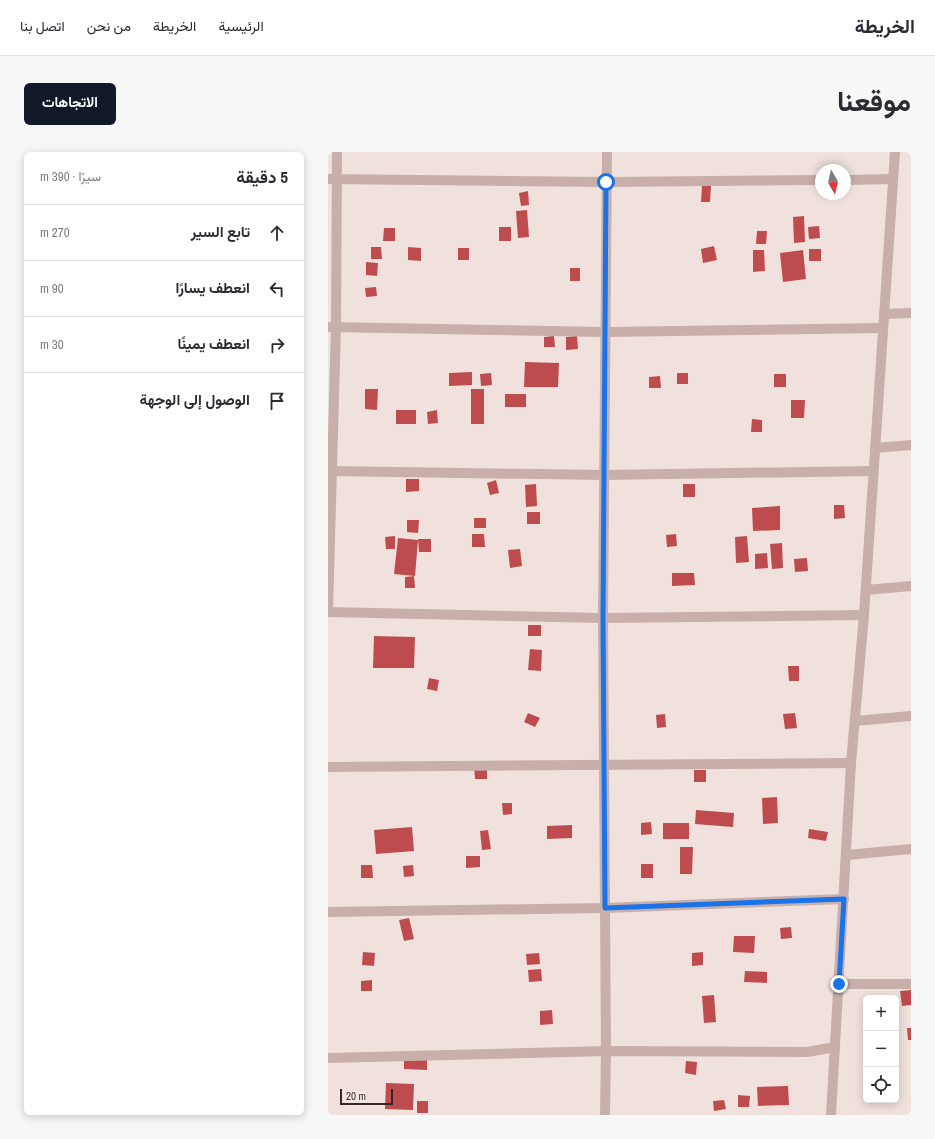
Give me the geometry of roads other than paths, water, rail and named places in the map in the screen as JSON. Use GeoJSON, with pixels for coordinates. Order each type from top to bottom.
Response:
{"type":"FeatureCollection","features":[{"type":"Feature","properties":{"kind":"street"},"geometry":{"type":"LineString","coordinates":[[337,152],[333,179],[328,611],[603,618],[864,615]]}},
{"type":"Feature","properties":{"kind":"street"},"geometry":{"type":"LineString","coordinates":[[605,1115],[603,475],[607,152]]}},
{"type":"Feature","properties":{"kind":"street"},"geometry":{"type":"LineString","coordinates":[[831,1115],[847,855],[851,763],[866,590],[895,152]]}},
{"type":"Feature","properties":{"kind":"street"},"geometry":{"type":"LineString","coordinates":[[333,179],[606,182],[815,180]]}},
{"type":"Feature","properties":{"kind":"street"},"geometry":{"type":"LineString","coordinates":[[851,180],[893,179]]}},
{"type":"Feature","properties":{"kind":"street"},"geometry":{"type":"LineString","coordinates":[[884,314],[911,313]]}},
{"type":"Feature","properties":{"kind":"street"},"geometry":{"type":"LineString","coordinates":[[332,327],[605,332],[883,328]]}},
{"type":"Feature","properties":{"kind":"street"},"geometry":{"type":"LineString","coordinates":[[875,448],[911,446]]}},
{"type":"Feature","properties":{"kind":"street"},"geometry":{"type":"LineString","coordinates":[[330,471],[603,475],[873,472]]}},
{"type":"Feature","properties":{"kind":"street"},"geometry":{"type":"LineString","coordinates":[[866,590],[911,586]]}},
{"type":"Feature","properties":{"kind":"street"},"geometry":{"type":"LineString","coordinates":[[855,721],[911,716]]}},
{"type":"Feature","properties":{"kind":"street"},"geometry":{"type":"LineString","coordinates":[[328,767],[851,763]]}},
{"type":"Feature","properties":{"kind":"street"},"geometry":{"type":"LineString","coordinates":[[847,855],[911,849]]}},
{"type":"Feature","properties":{"kind":"street"},"geometry":{"type":"LineString","coordinates":[[328,912],[605,908],[844,899]]}},
{"type":"Feature","properties":{"kind":"street"},"geometry":{"type":"LineString","coordinates":[[839,984],[911,984]]}},
{"type":"Feature","properties":{"kind":"street"},"geometry":{"type":"LineString","coordinates":[[328,1058],[606,1051],[807,1052],[835,1047]]}}]}
